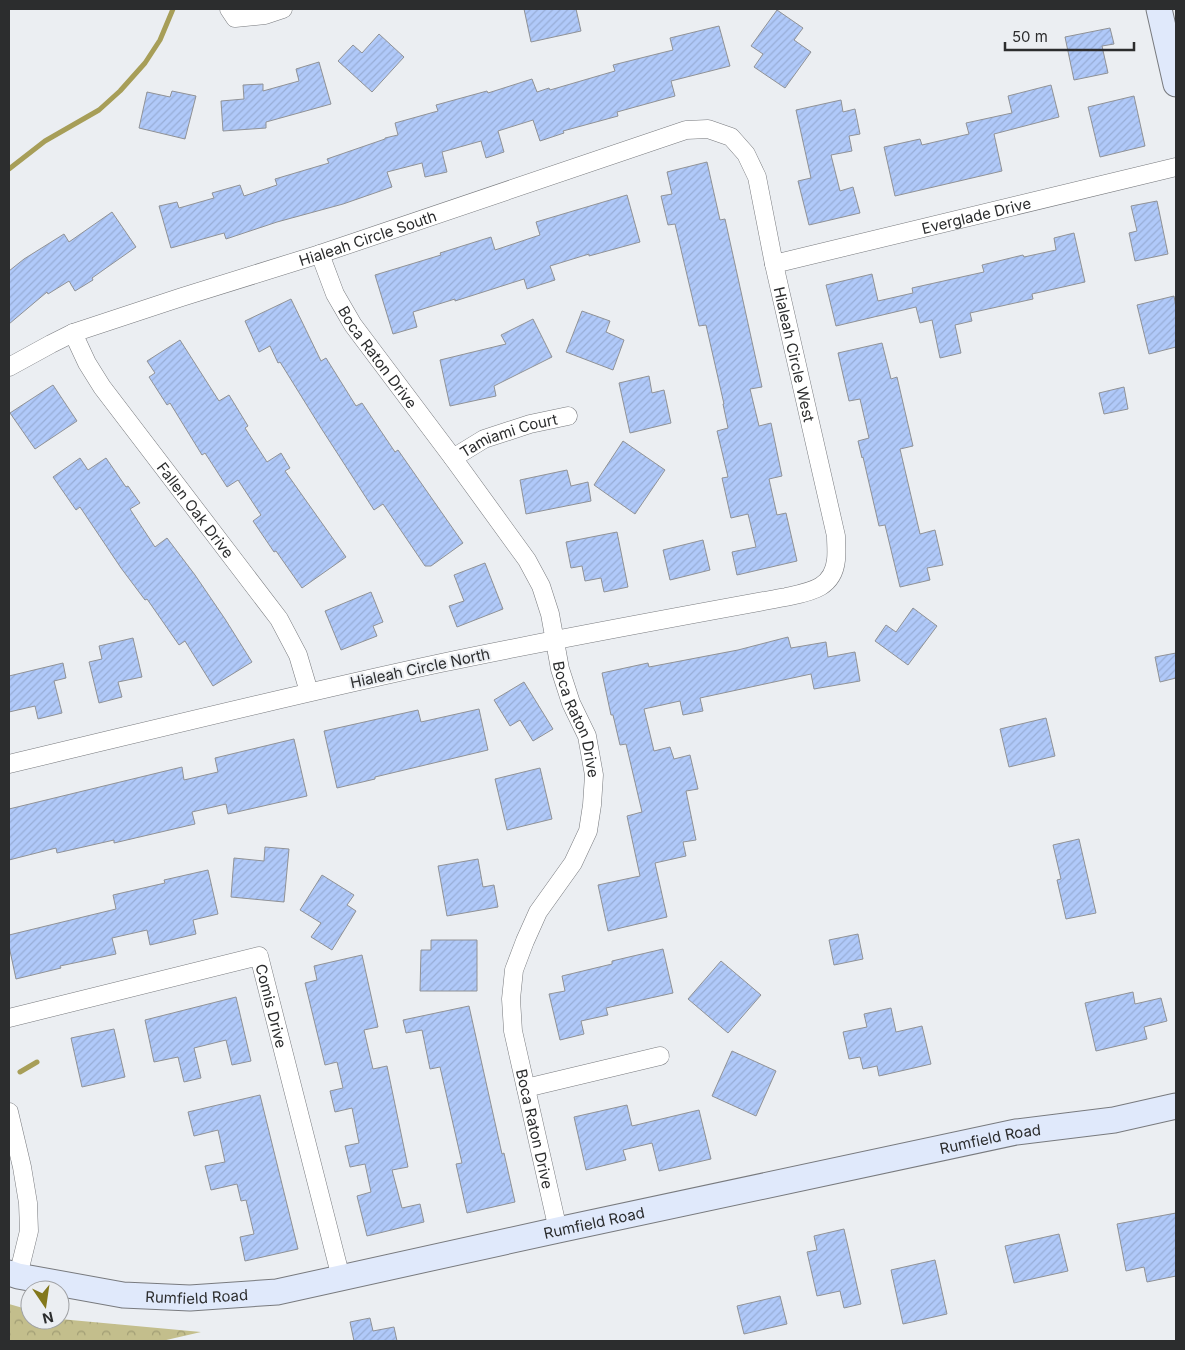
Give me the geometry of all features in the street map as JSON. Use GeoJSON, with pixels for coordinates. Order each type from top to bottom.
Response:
{"type":"FeatureCollection","features":[{"type":"Feature","properties":{"kind":"main road"},"geometry":{"type":"LineString","coordinates":[[1159,9],[1176,84]]}},
{"type":"Feature","properties":{"kind":"main road","name":"Rumfield Road"},"geometry":{"type":"LineString","coordinates":[[13,1275],[123,1295],[190,1298],[277,1292],[1016,1132],[1114,1120],[1176,1106]]}},
{"type":"Feature","properties":{"kind":"street"},"geometry":{"type":"LineString","coordinates":[[229,9],[235,18],[265,14],[283,9]]}},
{"type":"Feature","properties":{"kind":"street","name":"Hialeah Circle South"},"geometry":{"type":"LineString","coordinates":[[9,367],[73,333],[320,254],[686,130],[708,129],[730,137]]}},
{"type":"Feature","properties":{"kind":"street","name":"Hialeah Circle West"},"geometry":{"type":"LineString","coordinates":[[730,137],[746,154],[757,177],[774,264],[836,536],[836,560],[831,578]]}},
{"type":"Feature","properties":{"kind":"street","name":"Everglade Drive"},"geometry":{"type":"LineString","coordinates":[[774,264],[1176,166]]}},
{"type":"Feature","properties":{"kind":"street","name":"Boca Raton Drive"},"geometry":{"type":"LineString","coordinates":[[320,254],[335,294],[353,324],[453,458],[530,567],[541,586],[550,614],[560,669],[571,703],[587,736],[594,775],[588,831],[573,863],[538,912],[514,970],[512,999],[513,1032],[558,1230]]}},
{"type":"Feature","properties":{"kind":"street","name":"Fallen Oak Drive"},"geometry":{"type":"LineString","coordinates":[[73,333],[87,363],[102,388],[279,619],[298,655],[309,692]]}},
{"type":"Feature","properties":{"kind":"street","name":"Tamiami Court"},"geometry":{"type":"LineString","coordinates":[[453,458],[484,439],[530,424],[568,416]]}},
{"type":"Feature","properties":{"kind":"street","name":"Hialeah Circle North"},"geometry":{"type":"LineString","coordinates":[[9,764],[309,692],[554,640],[793,596],[816,590],[831,578]]}},
{"type":"Feature","properties":{"kind":"street","name":"Comis Drive"},"geometry":{"type":"LineString","coordinates":[[9,1018],[259,956],[341,1278]]}},
{"type":"Feature","properties":{"kind":"street"},"geometry":{"type":"LineString","coordinates":[[526,1088],[660,1056]]}},
{"type":"Feature","properties":{"kind":"street"},"geometry":{"type":"LineString","coordinates":[[10,1120],[22,1168],[28,1203],[29,1231],[13,1275]]}},
{"type":"Feature","properties":{"kind":"green space"},"geometry":{"type":"Polygon","coordinates":[[[9,1304],[20,1307],[20,1330],[70,1330],[70,1320],[201,1332],[162,1341],[9,1341],[9,1304]]]}},
{"type":"Feature","properties":{"kind":"building"},"geometry":{"type":"Polygon","coordinates":[[[524,9],[576,9],[581,31],[531,42],[524,9]]]}},
{"type":"Feature","properties":{"kind":"building"},"geometry":{"type":"Polygon","coordinates":[[[777,10],[803,28],[794,40],[811,52],[785,88],[754,67],[763,54],[751,46],[777,10]]]}},
{"type":"Feature","properties":{"kind":"building"},"geometry":{"type":"Polygon","coordinates":[[[719,26],[730,66],[671,81],[675,96],[617,112],[618,116],[563,131],[564,133],[540,141],[533,120],[498,131],[504,152],[486,158],[481,141],[442,152],[447,172],[425,177],[422,163],[387,172],[392,187],[343,204],[277,222],[226,239],[224,233],[171,248],[159,206],[177,202],[179,208],[214,198],[212,193],[240,185],[244,196],[277,185],[275,179],[329,163],[327,159],[398,135],[395,123],[438,111],[436,105],[487,91],[488,93],[532,79],[537,92],[549,88],[550,90],[615,71],[613,65],[673,50],[670,38],[719,26]]]}},
{"type":"Feature","properties":{"kind":"building"},"geometry":{"type":"Polygon","coordinates":[[[1110,28],[1114,44],[1102,46],[1108,73],[1074,80],[1065,37],[1110,28]]]}},
{"type":"Feature","properties":{"kind":"building"},"geometry":{"type":"Polygon","coordinates":[[[379,34],[404,57],[372,92],[338,61],[353,45],[362,53],[379,34]]]}},
{"type":"Feature","properties":{"kind":"building"},"geometry":{"type":"Polygon","coordinates":[[[319,62],[331,104],[266,122],[266,128],[223,131],[221,101],[244,99],[243,85],[263,84],[263,91],[299,81],[296,69],[319,62]]]}},
{"type":"Feature","properties":{"kind":"building"},"geometry":{"type":"Polygon","coordinates":[[[1051,85],[1059,117],[994,134],[1002,171],[895,196],[884,147],[920,139],[922,145],[969,134],[966,123],[1012,113],[1008,96],[1051,85]]]}},
{"type":"Feature","properties":{"kind":"building"},"geometry":{"type":"Polygon","coordinates":[[[172,91],[196,96],[185,139],[139,128],[147,92],[170,97],[172,91]]]}},
{"type":"Feature","properties":{"kind":"building"},"geometry":{"type":"Polygon","coordinates":[[[1134,96],[1145,146],[1100,157],[1088,107],[1134,96]]]}},
{"type":"Feature","properties":{"kind":"building"},"geometry":{"type":"Polygon","coordinates":[[[841,100],[843,112],[855,109],[860,134],[849,136],[852,151],[831,155],[840,191],[853,187],[860,213],[809,225],[798,181],[811,178],[796,110],[841,100]]]}},
{"type":"Feature","properties":{"kind":"building"},"geometry":{"type":"Polygon","coordinates":[[[707,162],[720,220],[725,219],[762,387],[750,389],[759,426],[771,423],[782,476],[769,479],[777,515],[786,513],[797,561],[737,575],[732,552],[756,547],[748,514],[731,518],[722,478],[728,477],[717,431],[728,428],[724,404],[706,325],[699,326],[675,224],[668,225],[661,196],[672,194],[667,172],[707,162]]]}},
{"type":"Feature","properties":{"kind":"building"},"geometry":{"type":"Polygon","coordinates":[[[627,195],[640,242],[589,256],[589,254],[550,266],[555,280],[527,289],[524,279],[413,312],[417,327],[393,334],[375,275],[441,255],[440,253],[491,237],[495,250],[540,235],[536,222],[627,195]]]}},
{"type":"Feature","properties":{"kind":"building"},"geometry":{"type":"Polygon","coordinates":[[[1157,201],[1168,254],[1135,261],[1129,233],[1137,231],[1131,206],[1157,201]]]}},
{"type":"Feature","properties":{"kind":"building"},"geometry":{"type":"Polygon","coordinates":[[[112,212],[136,247],[92,278],[93,280],[75,291],[69,281],[48,294],[47,292],[9,324],[9,271],[24,259],[64,234],[69,242],[112,212]]]}},
{"type":"Feature","properties":{"kind":"building"},"geometry":{"type":"Polygon","coordinates":[[[1074,233],[1085,282],[1032,294],[1033,299],[970,313],[972,321],[955,325],[961,353],[940,358],[932,320],[920,323],[916,307],[836,326],[826,285],[872,274],[878,301],[913,293],[912,288],[984,272],[982,265],[1023,255],[1024,257],[1056,250],[1054,238],[1074,233]]]}},
{"type":"Feature","properties":{"kind":"building"},"geometry":{"type":"Polygon","coordinates":[[[1174,296],[1176,307],[1176,347],[1149,354],[1137,305],[1174,296]]]}},
{"type":"Feature","properties":{"kind":"building"},"geometry":{"type":"Polygon","coordinates":[[[291,299],[321,361],[326,358],[356,406],[362,403],[395,452],[398,450],[463,543],[431,566],[425,566],[383,504],[374,510],[280,362],[278,363],[270,346],[259,352],[245,321],[291,299]]]}},
{"type":"Feature","properties":{"kind":"building"},"geometry":{"type":"Polygon","coordinates":[[[582,311],[610,321],[606,332],[624,340],[613,370],[566,352],[582,311]]]}},
{"type":"Feature","properties":{"kind":"building"},"geometry":{"type":"Polygon","coordinates":[[[533,319],[552,357],[494,386],[496,396],[450,406],[440,360],[506,344],[501,335],[533,319]]]}},
{"type":"Feature","properties":{"kind":"building"},"geometry":{"type":"Polygon","coordinates":[[[180,340],[219,401],[229,395],[248,426],[245,428],[267,462],[281,453],[290,468],[285,471],[346,557],[302,588],[253,521],[261,515],[238,480],[227,487],[205,453],[202,455],[170,403],[167,405],[149,377],[155,373],[147,361],[180,340]]]}},
{"type":"Feature","properties":{"kind":"building"},"geometry":{"type":"Polygon","coordinates":[[[882,343],[891,379],[897,377],[913,446],[900,449],[920,534],[935,530],[943,565],[927,568],[930,580],[900,587],[885,525],[879,526],[858,441],[869,438],[860,399],[849,401],[838,353],[882,343]]]}},
{"type":"Feature","properties":{"kind":"building"},"geometry":{"type":"Polygon","coordinates":[[[649,376],[652,393],[664,390],[671,423],[630,433],[619,383],[649,376]]]}},
{"type":"Feature","properties":{"kind":"building"},"geometry":{"type":"Polygon","coordinates":[[[53,385],[77,421],[35,449],[10,413],[53,385]]]}},
{"type":"Feature","properties":{"kind":"building"},"geometry":{"type":"Polygon","coordinates":[[[1124,387],[1128,409],[1104,414],[1099,393],[1124,387]]]}},
{"type":"Feature","properties":{"kind":"building"},"geometry":{"type":"Polygon","coordinates":[[[623,441],[665,470],[635,514],[594,485],[623,441]]]}},
{"type":"Feature","properties":{"kind":"building"},"geometry":{"type":"Polygon","coordinates":[[[80,458],[88,470],[106,458],[126,487],[128,486],[140,503],[130,509],[155,547],[167,538],[195,575],[252,662],[213,686],[185,641],[179,645],[147,599],[145,600],[121,568],[80,507],[76,510],[53,477],[80,458]]]}},
{"type":"Feature","properties":{"kind":"building"},"geometry":{"type":"Polygon","coordinates":[[[567,470],[571,486],[588,482],[591,501],[526,514],[520,480],[567,470]]]}},
{"type":"Feature","properties":{"kind":"building"},"geometry":{"type":"Polygon","coordinates":[[[617,532],[628,587],[604,592],[601,578],[585,581],[582,566],[571,568],[566,542],[617,532]]]}},
{"type":"Feature","properties":{"kind":"building"},"geometry":{"type":"Polygon","coordinates":[[[703,540],[710,570],[670,580],[663,550],[703,540]]]}},
{"type":"Feature","properties":{"kind":"building"},"geometry":{"type":"Polygon","coordinates":[[[485,563],[503,609],[457,627],[449,606],[464,601],[454,575],[485,563]]]}},
{"type":"Feature","properties":{"kind":"building"},"geometry":{"type":"Polygon","coordinates":[[[371,592],[383,622],[373,626],[377,636],[341,650],[325,611],[371,592]]]}},
{"type":"Feature","properties":{"kind":"building"},"geometry":{"type":"Polygon","coordinates":[[[913,608],[937,626],[908,665],[875,641],[886,625],[896,632],[913,608]]]}},
{"type":"Feature","properties":{"kind":"building"},"geometry":{"type":"Polygon","coordinates":[[[788,637],[791,648],[826,642],[828,657],[855,652],[860,681],[814,689],[811,674],[700,698],[703,711],[683,715],[680,701],[644,709],[654,751],[670,747],[674,759],[690,755],[698,789],[686,791],[696,840],[683,842],[686,856],[655,863],[667,917],[608,931],[598,885],[640,876],[627,816],[642,812],[626,744],[620,745],[602,673],[648,663],[649,667],[738,650],[788,637]]]}},
{"type":"Feature","properties":{"kind":"building"},"geometry":{"type":"Polygon","coordinates":[[[133,638],[142,677],[118,682],[122,697],[99,703],[89,662],[102,659],[99,646],[133,638]]]}},
{"type":"Feature","properties":{"kind":"building"},"geometry":{"type":"Polygon","coordinates":[[[1176,653],[1176,678],[1160,682],[1155,657],[1176,653]]]}},
{"type":"Feature","properties":{"kind":"building"},"geometry":{"type":"Polygon","coordinates":[[[63,663],[66,678],[54,681],[62,713],[38,719],[35,706],[9,712],[9,676],[63,663]]]}},
{"type":"Feature","properties":{"kind":"building"},"geometry":{"type":"Polygon","coordinates":[[[524,682],[553,729],[533,741],[520,720],[510,726],[494,700],[524,682]]]}},
{"type":"Feature","properties":{"kind":"building"},"geometry":{"type":"Polygon","coordinates":[[[479,709],[488,750],[337,788],[324,731],[418,710],[421,722],[479,709]]]}},
{"type":"Feature","properties":{"kind":"building"},"geometry":{"type":"Polygon","coordinates":[[[1046,718],[1055,756],[1009,767],[1000,729],[1046,718]]]}},
{"type":"Feature","properties":{"kind":"building"},"geometry":{"type":"Polygon","coordinates":[[[294,739],[307,796],[228,814],[226,804],[192,812],[195,824],[114,843],[114,840],[57,853],[56,848],[9,860],[9,809],[182,767],[184,780],[218,772],[215,758],[294,739]]]}},
{"type":"Feature","properties":{"kind":"building"},"geometry":{"type":"Polygon","coordinates":[[[540,768],[552,819],[507,830],[495,779],[540,768]]]}},
{"type":"Feature","properties":{"kind":"building"},"geometry":{"type":"Polygon","coordinates":[[[1079,839],[1096,913],[1066,919],[1057,880],[1061,879],[1053,845],[1079,839]]]}},
{"type":"Feature","properties":{"kind":"building"},"geometry":{"type":"Polygon","coordinates":[[[265,847],[289,849],[284,902],[231,897],[234,858],[264,861],[265,847]]]}},
{"type":"Feature","properties":{"kind":"building"},"geometry":{"type":"Polygon","coordinates":[[[478,859],[483,887],[494,885],[498,907],[447,916],[438,866],[478,859]]]}},
{"type":"Feature","properties":{"kind":"building"},"geometry":{"type":"Polygon","coordinates":[[[208,870],[218,914],[193,920],[196,934],[150,945],[147,930],[112,938],[116,954],[60,966],[61,968],[16,979],[9,946],[9,935],[116,909],[113,895],[165,883],[164,880],[208,870]]]}},
{"type":"Feature","properties":{"kind":"building"},"geometry":{"type":"Polygon","coordinates":[[[322,875],[354,895],[347,905],[356,911],[332,950],[311,937],[321,923],[300,910],[322,875]]]}},
{"type":"Feature","properties":{"kind":"building"},"geometry":{"type":"Polygon","coordinates":[[[858,934],[863,959],[834,965],[829,940],[858,934]]]}},
{"type":"Feature","properties":{"kind":"building"},"geometry":{"type":"Polygon","coordinates":[[[431,940],[477,940],[477,991],[420,991],[421,950],[431,950],[431,940]]]}},
{"type":"Feature","properties":{"kind":"building"},"geometry":{"type":"Polygon","coordinates":[[[663,949],[673,993],[606,1008],[608,1015],[581,1021],[584,1034],[560,1040],[549,994],[565,991],[562,976],[612,964],[612,961],[663,949]]]}},
{"type":"Feature","properties":{"kind":"building"},"geometry":{"type":"Polygon","coordinates":[[[362,955],[378,1027],[364,1030],[373,1069],[387,1066],[408,1167],[392,1170],[402,1208],[420,1204],[424,1222],[367,1236],[357,1196],[371,1192],[365,1164],[350,1167],[345,1146],[359,1143],[352,1108],[335,1112],[330,1091],[343,1088],[337,1062],[325,1065],[305,983],[317,980],[314,966],[362,955]]]}},
{"type":"Feature","properties":{"kind":"building"},"geometry":{"type":"Polygon","coordinates":[[[721,961],[761,995],[728,1033],[688,999],[721,961]]]}},
{"type":"Feature","properties":{"kind":"building"},"geometry":{"type":"Polygon","coordinates":[[[1133,992],[1135,1004],[1161,998],[1167,1021],[1144,1027],[1147,1039],[1096,1051],[1085,1003],[1133,992]]]}},
{"type":"Feature","properties":{"kind":"building"},"geometry":{"type":"Polygon","coordinates":[[[236,997],[251,1061],[232,1065],[226,1040],[194,1048],[201,1078],[184,1082],[178,1057],[154,1062],[145,1020],[236,997]]]}},
{"type":"Feature","properties":{"kind":"building"},"geometry":{"type":"Polygon","coordinates":[[[469,1006],[502,1154],[504,1153],[515,1202],[467,1213],[456,1164],[462,1163],[440,1067],[430,1069],[422,1030],[406,1033],[403,1020],[469,1006]]]}},
{"type":"Feature","properties":{"kind":"building"},"geometry":{"type":"Polygon","coordinates":[[[891,1008],[896,1032],[922,1026],[931,1064],[879,1076],[877,1066],[863,1069],[860,1057],[849,1059],[843,1032],[867,1027],[864,1014],[891,1008]]]}},
{"type":"Feature","properties":{"kind":"building"},"geometry":{"type":"Polygon","coordinates":[[[114,1029],[125,1077],[82,1087],[71,1038],[114,1029]]]}},
{"type":"Feature","properties":{"kind":"building"},"geometry":{"type":"Polygon","coordinates":[[[732,1051],[776,1071],[756,1116],[712,1096],[732,1051]]]}},
{"type":"Feature","properties":{"kind":"building"},"geometry":{"type":"Polygon","coordinates":[[[260,1095],[298,1249],[245,1261],[240,1237],[254,1234],[246,1200],[241,1201],[237,1184],[211,1190],[205,1166],[225,1162],[218,1130],[194,1136],[188,1112],[260,1095]]]}},
{"type":"Feature","properties":{"kind":"building"},"geometry":{"type":"Polygon","coordinates":[[[627,1105],[632,1126],[699,1110],[711,1159],[659,1171],[652,1143],[623,1150],[626,1160],[586,1170],[574,1117],[627,1105]]]}},
{"type":"Feature","properties":{"kind":"building"},"geometry":{"type":"Polygon","coordinates":[[[1176,1213],[1176,1276],[1147,1282],[1144,1267],[1126,1271],[1117,1224],[1176,1213]]]}},
{"type":"Feature","properties":{"kind":"building"},"geometry":{"type":"Polygon","coordinates":[[[844,1229],[861,1304],[844,1308],[840,1291],[817,1296],[807,1252],[817,1250],[814,1236],[844,1229]]]}},
{"type":"Feature","properties":{"kind":"building"},"geometry":{"type":"Polygon","coordinates":[[[1059,1234],[1068,1271],[1014,1283],[1005,1246],[1059,1234]]]}},
{"type":"Feature","properties":{"kind":"building"},"geometry":{"type":"Polygon","coordinates":[[[935,1260],[947,1314],[903,1324],[891,1270],[935,1260]]]}},
{"type":"Feature","properties":{"kind":"building"},"geometry":{"type":"Polygon","coordinates":[[[780,1296],[787,1324],[744,1334],[737,1306],[780,1296]]]}},
{"type":"Feature","properties":{"kind":"building"},"geometry":{"type":"Polygon","coordinates":[[[370,1318],[373,1331],[394,1327],[397,1341],[354,1341],[350,1322],[370,1318]]]}},
{"type":"Feature","properties":{"kind":"waterway"},"geometry":{"type":"LineString","coordinates":[[9,169],[45,141],[99,110],[120,91],[145,63],[160,40],[173,9]]}},
{"type":"Feature","properties":{"kind":"waterway"},"geometry":{"type":"LineString","coordinates":[[20,1072],[37,1062]]}}]}
